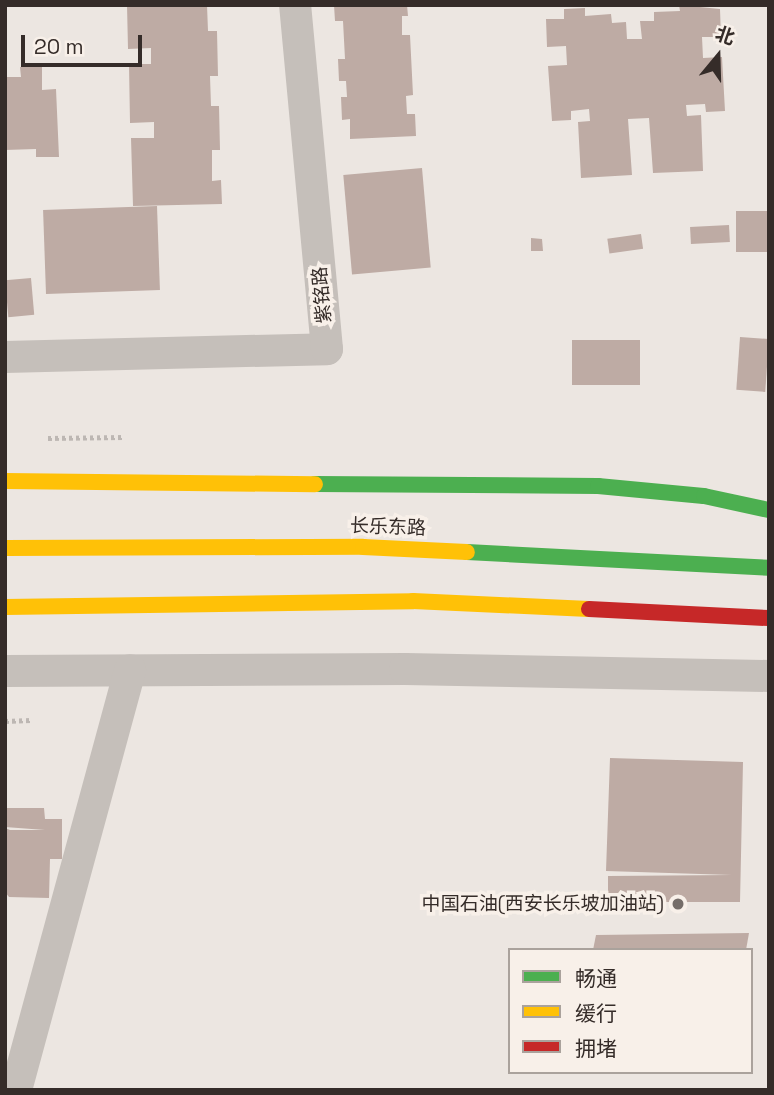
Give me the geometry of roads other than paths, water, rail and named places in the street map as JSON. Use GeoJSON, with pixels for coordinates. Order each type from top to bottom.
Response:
{"type":"FeatureCollection","features":[{"type":"Feature","properties":{"kind":"main road"},"geometry":{"type":"LineString","coordinates":[[5,481],[598,486],[704,496],[769,510]]}},
{"type":"Feature","properties":{"kind":"main road","name":"长乐东路"},"geometry":{"type":"LineString","coordinates":[[5,548],[363,547],[769,568]]}},
{"type":"Feature","properties":{"kind":"main road"},"geometry":{"type":"LineString","coordinates":[[5,607],[413,601],[769,618]]}},
{"type":"Feature","properties":{"kind":"street","name":"紫铭路"},"geometry":{"type":"LineString","coordinates":[[5,357],[327,349],[295,5]]}},
{"type":"Feature","properties":{"kind":"street"},"geometry":{"type":"LineString","coordinates":[[5,671],[404,668],[769,676]]}},
{"type":"Feature","properties":{"kind":"street"},"geometry":{"type":"LineString","coordinates":[[16,1090],[130,670]]}},
{"type":"Feature","properties":{"kind":"place","name":"中国石油(西安长乐坡加油站)"},"geometry":{"type":"Point","coordinates":[678,904]}}]}
